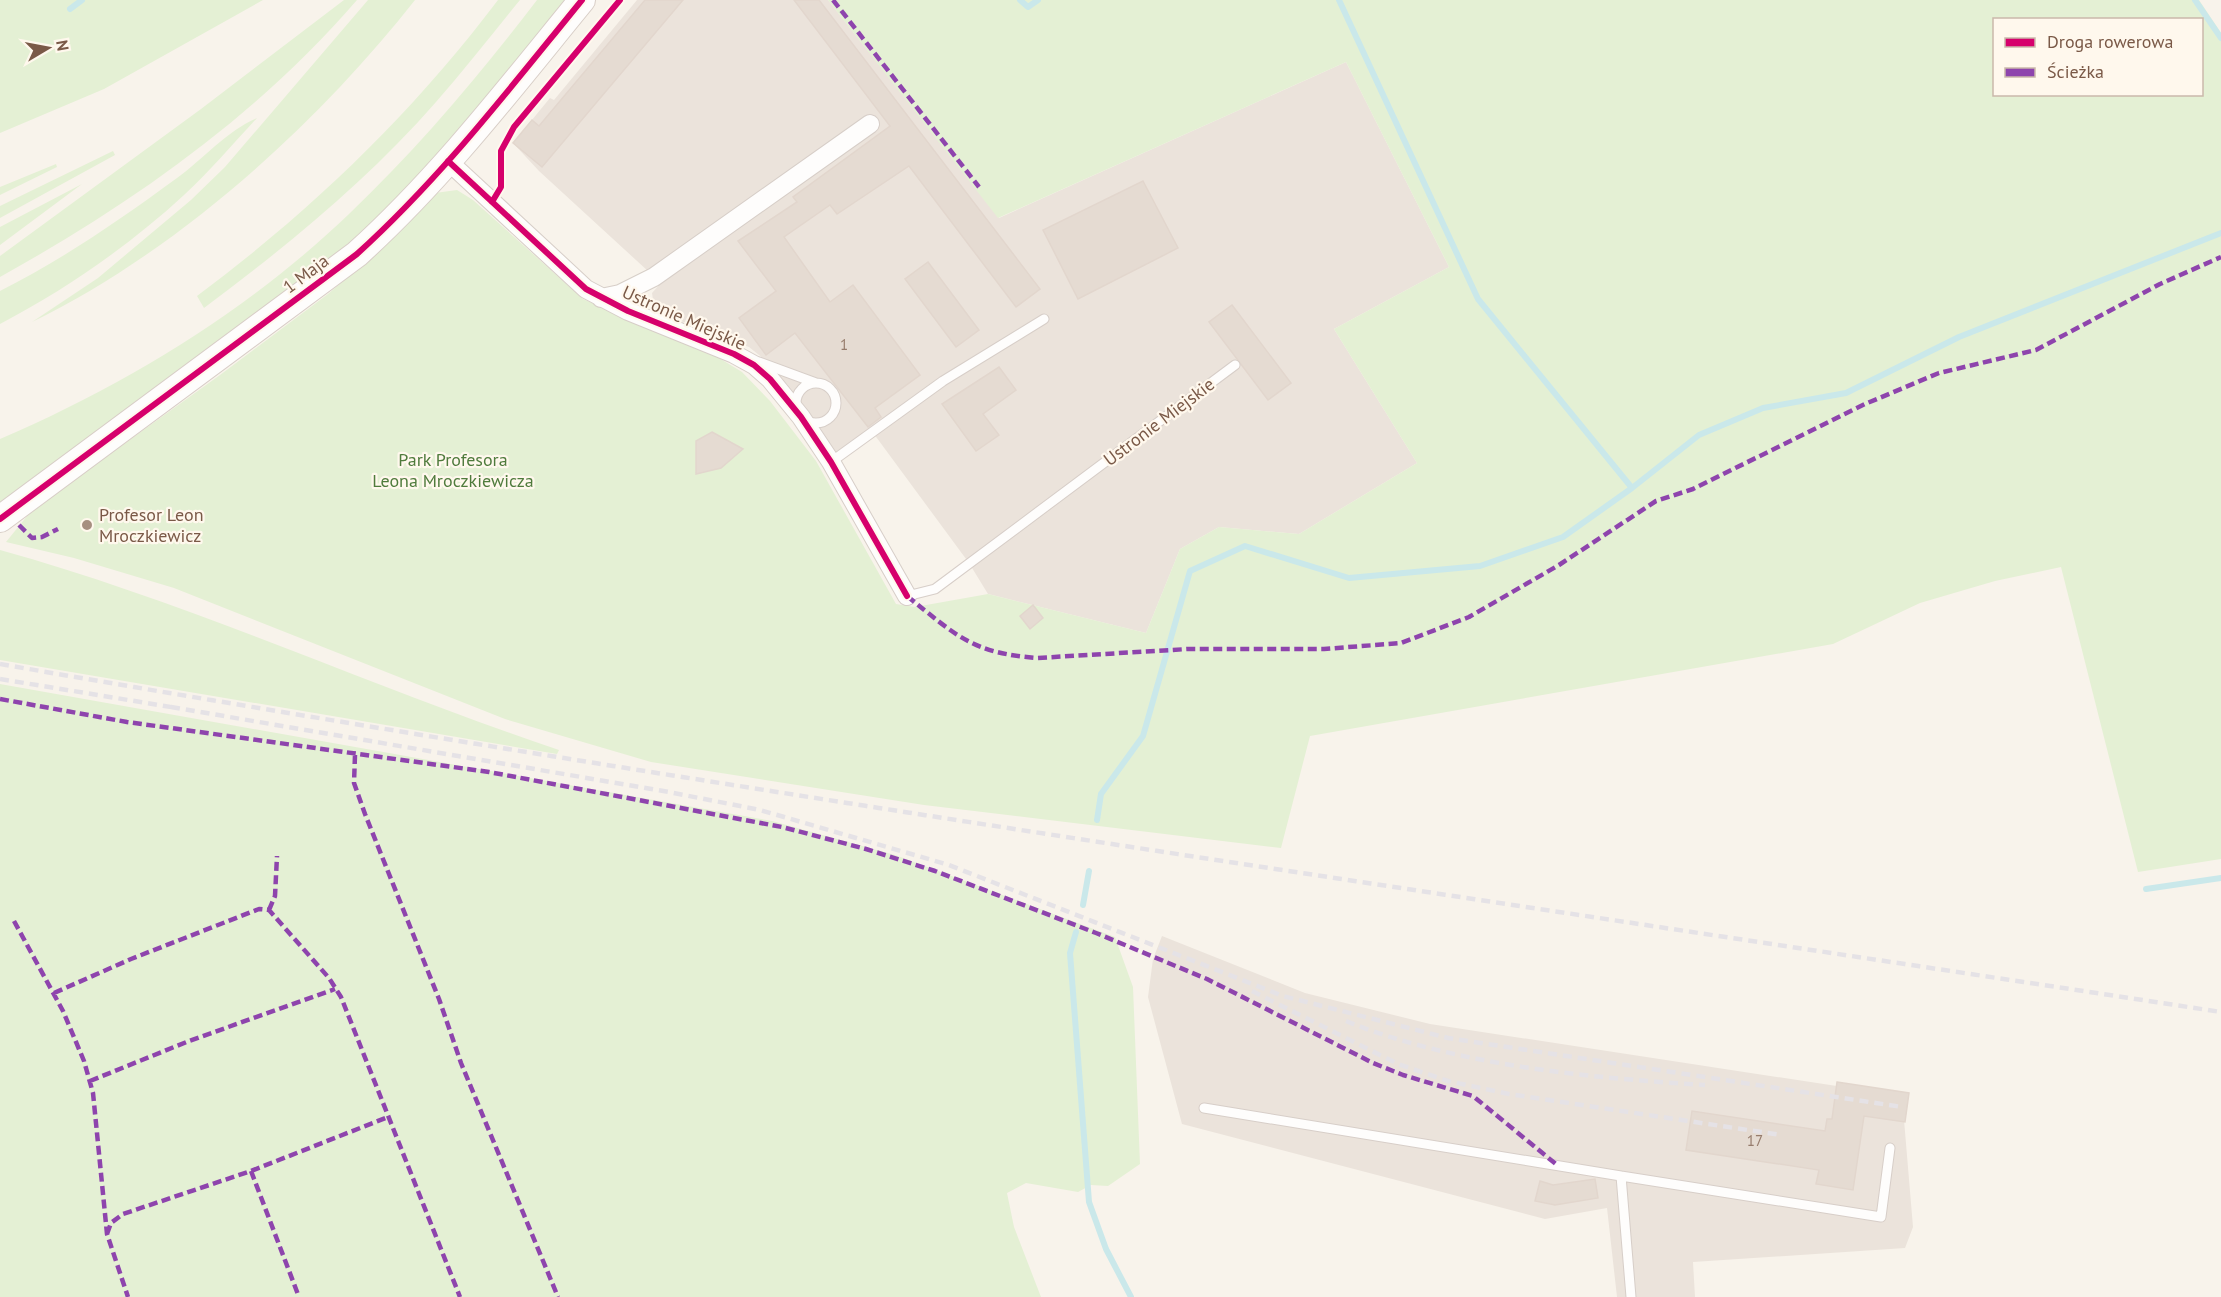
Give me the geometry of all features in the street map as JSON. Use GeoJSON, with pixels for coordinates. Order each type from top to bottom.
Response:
{"type":"FeatureCollection","features":[{"type":"Feature","properties":{"kind":"street","name":"1 Maja"},"geometry":{"type":"LineString","coordinates":[[0,519],[321,283],[391,223],[448,161],[582,0]]}},
{"type":"Feature","properties":{"kind":"street"},"geometry":{"type":"LineString","coordinates":[[601,298],[620,294],[654,277],[870,124]]}},
{"type":"Feature","properties":{"kind":"street","name":"Ustronie Miejskie"},"geometry":{"type":"LineString","coordinates":[[448,161],[586,290],[724,350],[763,372],[801,417],[831,462],[907,596]]}},
{"type":"Feature","properties":{"kind":"lane"},"geometry":{"type":"LineString","coordinates":[[831,462],[943,381],[1044,319]]}},
{"type":"Feature","properties":{"kind":"lane"},"geometry":{"type":"LineString","coordinates":[[724,350],[828,387],[835,398],[834,411],[825,421],[819,423],[806,421],[801,417],[796,405],[796,398],[804,387],[816,383]]}},
{"type":"Feature","properties":{"kind":"lane","name":"Ustronie Miejskie"},"geometry":{"type":"LineString","coordinates":[[907,596],[935,589],[1235,365]]}},
{"type":"Feature","properties":{"kind":"lane"},"geometry":{"type":"LineString","coordinates":[[1204,1108],[1881,1217],[1890,1148]]}},
{"type":"Feature","properties":{"kind":"lane"},"geometry":{"type":"LineString","coordinates":[[1621,1176],[1631,1297]]}},
{"type":"Feature","properties":{"kind":"shaded area"},"geometry":{"type":"Polygon","coordinates":[[[637,0],[828,0],[999,218],[1346,62],[1449,267],[1334,329],[1417,463],[1299,534],[1219,527],[1180,549],[1146,633],[988,594],[969,563],[871,430],[834,454],[769,363],[749,347],[665,315],[654,306],[652,293],[661,283],[539,171],[513,143],[550,98],[554,100],[637,0]]]}},
{"type":"Feature","properties":{"kind":"shaded area"},"geometry":{"type":"Polygon","coordinates":[[[1162,936],[1305,993],[1430,1024],[1902,1096],[1913,1227],[1905,1248],[1693,1262],[1695,1297],[1617,1297],[1607,1208],[1545,1219],[1182,1124],[1148,997],[1153,959],[1162,936]]]}},
{"type":"Feature","properties":{"kind":"green space"},"geometry":{"type":"Polygon","coordinates":[[[0,0],[263,0],[104,89],[0,133],[0,0]]]}},
{"type":"Feature","properties":{"kind":"green space"},"geometry":{"type":"Polygon","coordinates":[[[344,0],[357,0],[278,82],[235,119],[191,154],[98,219],[0,277],[0,256],[201,109],[344,0]]]}},
{"type":"Feature","properties":{"kind":"green space"},"geometry":{"type":"Polygon","coordinates":[[[368,0],[415,0],[334,94],[240,182],[190,223],[139,260],[86,293],[32,322],[98,278],[191,200],[225,167],[368,0]]]}},
{"type":"Feature","properties":{"kind":"green space"},"geometry":{"type":"Polygon","coordinates":[[[498,0],[520,0],[410,131],[326,211],[204,308],[197,296],[280,230],[358,159],[431,82],[498,0]]]}},
{"type":"Feature","properties":{"kind":"green space"},"geometry":{"type":"Polygon","coordinates":[[[537,0],[568,0],[465,126],[384,215],[315,274],[0,506],[0,439],[94,395],[139,369],[228,313],[270,282],[310,249],[375,189],[470,84],[537,0]]]}},
{"type":"Feature","properties":{"kind":"green space","name":"Park Profesora Leona Mroczkiewicza"},"geometry":{"type":"Polygon","coordinates":[[[828,0],[2199,0],[2221,33],[2221,859],[2138,872],[2061,567],[1995,581],[1920,603],[1833,644],[1310,736],[1281,848],[924,805],[651,762],[505,719],[174,588],[74,558],[6,542],[32,510],[328,294],[400,232],[435,193],[457,190],[473,200],[583,299],[719,358],[742,372],[770,401],[816,461],[896,604],[915,607],[988,594],[1146,633],[1180,549],[1219,527],[1299,534],[1417,463],[1334,329],[1449,267],[1346,62],[998,218],[828,0]]]}},
{"type":"Feature","properties":{"kind":"green space"},"geometry":{"type":"Polygon","coordinates":[[[257,118],[194,186],[142,231],[96,266],[49,297],[0,324],[0,291],[46,266],[113,224],[177,178],[226,137],[257,118]]]}},
{"type":"Feature","properties":{"kind":"green space"},"geometry":{"type":"Polygon","coordinates":[[[113,151],[115,155],[0,218],[0,206],[113,151]]]}},
{"type":"Feature","properties":{"kind":"green space"},"geometry":{"type":"Polygon","coordinates":[[[56,164],[57,167],[0,195],[0,187],[56,164]]]}},
{"type":"Feature","properties":{"kind":"green space"},"geometry":{"type":"Polygon","coordinates":[[[82,184],[0,245],[0,227],[82,184]]]}},
{"type":"Feature","properties":{"kind":"green space"},"geometry":{"type":"Polygon","coordinates":[[[0,550],[71,571],[211,620],[419,700],[559,750],[557,754],[0,660],[0,550]]]}},
{"type":"Feature","properties":{"kind":"green space"},"geometry":{"type":"Polygon","coordinates":[[[0,684],[772,821],[895,855],[1115,937],[1133,987],[1140,1164],[1108,1186],[1091,1185],[1078,1192],[1026,1183],[1007,1193],[1014,1227],[1041,1297],[0,1297],[0,684]]]}},
{"type":"Feature","properties":{"kind":"building"},"geometry":{"type":"Polygon","coordinates":[[[645,0],[683,0],[542,167],[513,143],[532,120],[539,126],[645,0]]]}},
{"type":"Feature","properties":{"kind":"building"},"geometry":{"type":"Polygon","coordinates":[[[794,0],[819,0],[1040,289],[1016,307],[909,166],[837,214],[830,205],[784,237],[830,302],[853,285],[920,375],[875,408],[881,417],[868,427],[795,333],[766,355],[739,318],[776,291],[738,241],[797,202],[793,197],[890,126],[794,0]]]}},
{"type":"Feature","properties":{"kind":"building"},"geometry":{"type":"Polygon","coordinates":[[[1143,181],[1178,248],[1078,299],[1043,230],[1143,181]]]}},
{"type":"Feature","properties":{"kind":"building"},"geometry":{"type":"Polygon","coordinates":[[[928,262],[979,330],[956,347],[905,279],[928,262]]]}},
{"type":"Feature","properties":{"kind":"building"},"geometry":{"type":"Polygon","coordinates":[[[1232,305],[1291,383],[1268,400],[1209,322],[1232,305]]]}},
{"type":"Feature","properties":{"kind":"building"},"geometry":{"type":"Polygon","coordinates":[[[999,367],[1016,390],[983,414],[999,435],[976,451],[942,404],[999,367]]]}},
{"type":"Feature","properties":{"kind":"building"},"geometry":{"type":"Polygon","coordinates":[[[712,432],[743,449],[721,468],[696,474],[696,441],[712,432]]]}},
{"type":"Feature","properties":{"kind":"building"},"geometry":{"type":"Polygon","coordinates":[[[1033,605],[1043,618],[1030,629],[1020,616],[1033,605]]]}},
{"type":"Feature","properties":{"kind":"building"},"geometry":{"type":"Polygon","coordinates":[[[1837,1082],[1909,1093],[1905,1122],[1864,1116],[1853,1190],[1816,1184],[1819,1170],[1686,1150],[1692,1111],[1825,1131],[1827,1119],[1832,1119],[1837,1082]]]}},
{"type":"Feature","properties":{"kind":"building"},"geometry":{"type":"Polygon","coordinates":[[[1595,1179],[1598,1198],[1555,1205],[1535,1201],[1540,1181],[1553,1185],[1595,1179]]]}},
{"type":"Feature","properties":{"kind":"waterway"},"geometry":{"type":"LineString","coordinates":[[70,9],[82,0]]}},
{"type":"Feature","properties":{"kind":"waterway"},"geometry":{"type":"LineString","coordinates":[[1020,0],[1028,7],[1038,0]]}},
{"type":"Feature","properties":{"kind":"waterway"},"geometry":{"type":"LineString","coordinates":[[1339,0],[1478,299],[1632,488]]}},
{"type":"Feature","properties":{"kind":"waterway"},"geometry":{"type":"LineString","coordinates":[[2195,0],[2221,38]]}},
{"type":"Feature","properties":{"kind":"waterway"},"geometry":{"type":"LineString","coordinates":[[1097,820],[1101,794],[1143,736],[1190,571],[1245,546],[1349,578],[1480,566],[1563,537],[1632,488],[1699,435],[1763,408],[1846,393],[1959,337],[2221,233]]}},
{"type":"Feature","properties":{"kind":"waterway"},"geometry":{"type":"LineString","coordinates":[[1083,905],[1089,871]]}},
{"type":"Feature","properties":{"kind":"waterway"},"geometry":{"type":"LineString","coordinates":[[2146,889],[2221,878]]}},
{"type":"Feature","properties":{"kind":"waterway"},"geometry":{"type":"LineString","coordinates":[[1076,932],[1070,953],[1089,1202],[1106,1249],[1131,1297]]}},
{"type":"Feature","properties":{"kind":"railway"},"geometry":{"type":"LineString","coordinates":[[0,664],[832,801],[2221,1012]]}},
{"type":"Feature","properties":{"kind":"railway"},"geometry":{"type":"LineString","coordinates":[[0,679],[177,708]]}},
{"type":"Feature","properties":{"kind":"railway"},"geometry":{"type":"LineString","coordinates":[[171,707],[669,792],[760,810],[949,865],[1283,996],[1448,1038],[1902,1107]]}},
{"type":"Feature","properties":{"kind":"railway"},"geometry":{"type":"LineString","coordinates":[[1252,991],[1398,1064],[1448,1081],[1509,1094],[1781,1135]]}},
{"type":"Feature","properties":{"kind":"railway"},"geometry":{"type":"LineString","coordinates":[[1346,1021],[1431,1049],[1476,1059],[1569,1073],[1705,1085]]}},
{"type":"Feature","properties":{"kind":"marked path"},"geometry":{"type":"LineString","coordinates":[[833,0],[979,187]]}},
{"type":"Feature","properties":{"kind":"marked path"},"geometry":{"type":"LineString","coordinates":[[907,596],[966,640],[996,652],[1014,656],[1037,658],[1188,649],[1324,649],[1401,643],[1469,617],[1559,565],[1656,501],[1693,489],[1865,404],[1939,373],[2036,350],[2160,284],[2221,257]]}},
{"type":"Feature","properties":{"kind":"marked path"},"geometry":{"type":"LineString","coordinates":[[19,525],[32,538],[42,537],[58,529]]}},
{"type":"Feature","properties":{"kind":"marked path"},"geometry":{"type":"LineString","coordinates":[[0,699],[127,722],[489,772],[782,827],[866,849],[935,871],[1096,933],[1207,979],[1373,1063],[1403,1075],[1473,1096],[1557,1165]]}},
{"type":"Feature","properties":{"kind":"marked path"},"geometry":{"type":"LineString","coordinates":[[355,755],[354,783],[365,814],[439,999],[461,1063],[558,1297]]}},
{"type":"Feature","properties":{"kind":"marked path"},"geometry":{"type":"LineString","coordinates":[[269,910],[275,896],[277,856]]}},
{"type":"Feature","properties":{"kind":"marked path"},"geometry":{"type":"LineString","coordinates":[[54,993],[131,959],[259,909],[269,910],[329,978],[341,997],[460,1297]]}},
{"type":"Feature","properties":{"kind":"marked path"},"geometry":{"type":"LineString","coordinates":[[14,921],[63,1011],[84,1061],[93,1093],[107,1234],[128,1297]]}},
{"type":"Feature","properties":{"kind":"marked path"},"geometry":{"type":"LineString","coordinates":[[90,1081],[189,1041],[335,989]]}},
{"type":"Feature","properties":{"kind":"marked path"},"geometry":{"type":"LineString","coordinates":[[107,1234],[111,1223],[123,1214],[251,1171],[388,1117]]}},
{"type":"Feature","properties":{"kind":"marked path"},"geometry":{"type":"LineString","coordinates":[[251,1171],[299,1297]]}},
{"type":"Feature","properties":{"kind":"cycle path"},"geometry":{"type":"LineString","coordinates":[[0,519],[357,254],[388,225],[446,163],[582,0]]}},
{"type":"Feature","properties":{"kind":"cycle path"},"geometry":{"type":"LineString","coordinates":[[492,202],[501,187],[501,151],[514,127],[620,0]]}},
{"type":"Feature","properties":{"kind":"cycle path"},"geometry":{"type":"LineString","coordinates":[[448,161],[586,289],[628,311],[734,354],[754,365],[770,379],[801,417],[831,462],[907,596]]}},
{"type":"Feature","properties":{"kind":"place","name":"Profesor Leon Mroczkiewicz"},"geometry":{"type":"Point","coordinates":[87,525]}}]}
